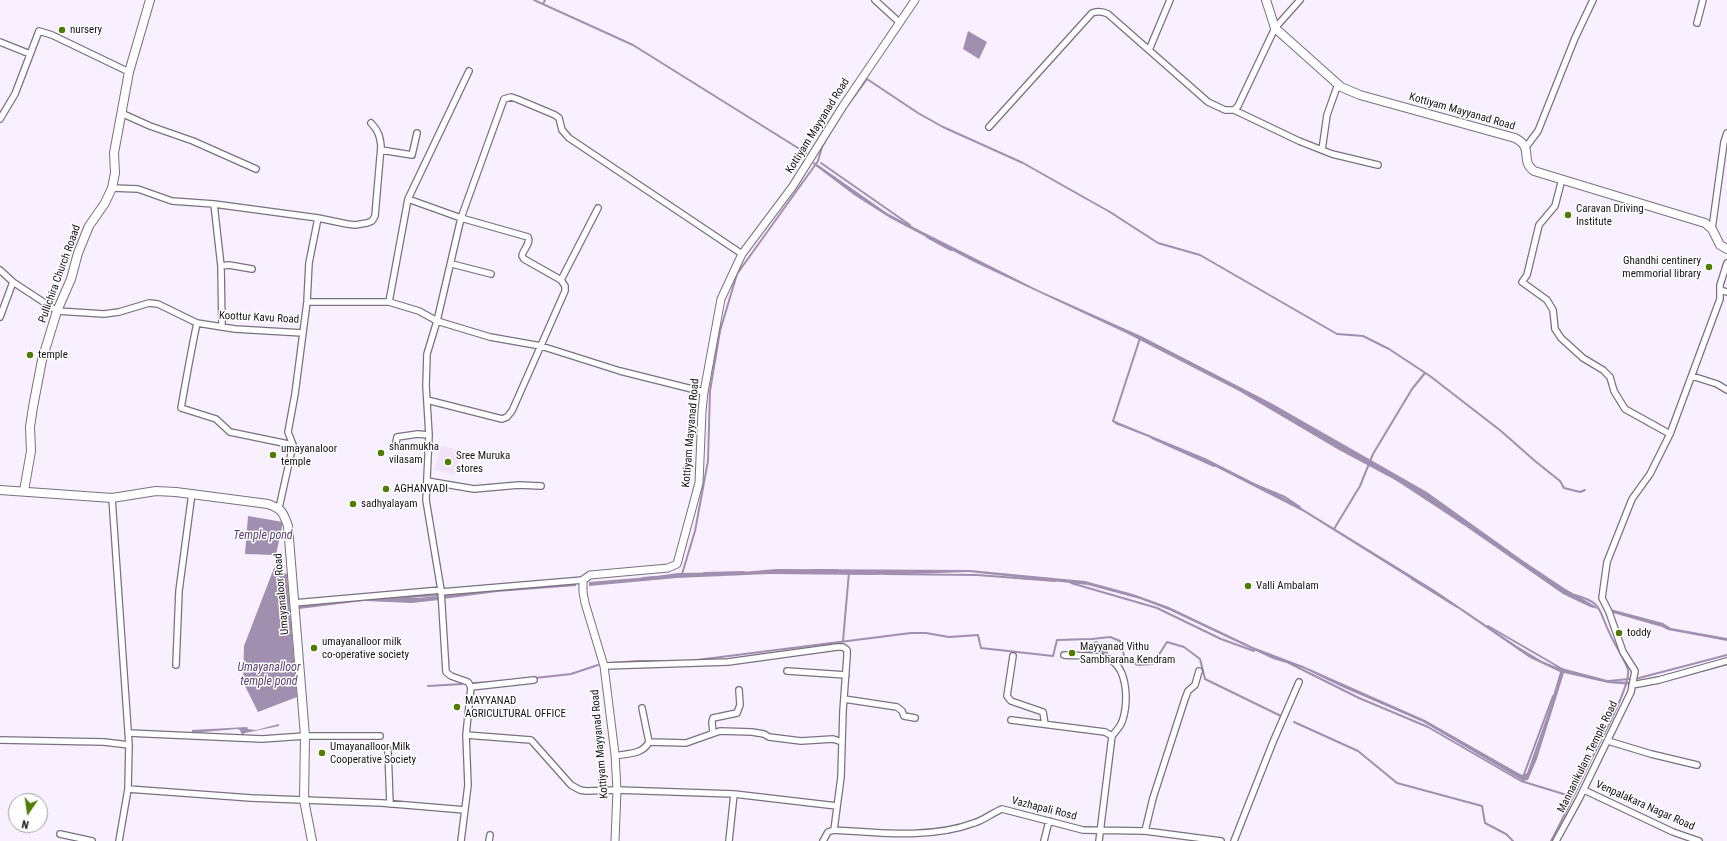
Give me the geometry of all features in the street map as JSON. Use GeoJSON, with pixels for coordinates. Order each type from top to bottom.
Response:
{"type":"FeatureCollection","features":[{"type":"Feature","properties":{"kind":"main road","name":"Pullichira Church Roaad"},"geometry":{"type":"LineString","coordinates":[[24,491],[31,451],[30,427],[40,367],[57,311],[89,226],[105,202],[112,188],[115,173],[114,153],[129,72],[150,0]]}},
{"type":"Feature","properties":{"kind":"main road"},"geometry":{"type":"LineString","coordinates":[[1266,0],[1275,28]]}},
{"type":"Feature","properties":{"kind":"main road","name":"Kottiyam Mayyanad Road"},"geometry":{"type":"LineString","coordinates":[[1275,28],[1345,89],[1360,95],[1515,138],[1522,142],[1526,147]]}},
{"type":"Feature","properties":{"kind":"main road"},"geometry":{"type":"LineString","coordinates":[[1526,147],[1526,162],[1534,171],[1705,223],[1712,229],[1720,245],[1727,249]]}},
{"type":"Feature","properties":{"kind":"main road"},"geometry":{"type":"LineString","coordinates":[[0,490],[112,498],[156,491],[192,493],[268,504],[279,508]]}},
{"type":"Feature","properties":{"kind":"main road","name":"Umayanaloor Road"},"geometry":{"type":"LineString","coordinates":[[279,508],[282,511],[288,526],[305,736],[304,800],[312,841]]}},
{"type":"Feature","properties":{"kind":"street"},"geometry":{"type":"LineString","coordinates":[[876,0],[899,22]]}},
{"type":"Feature","properties":{"kind":"street","name":"Kottiyam Mayyanad Road"},"geometry":{"type":"LineString","coordinates":[[615,841],[617,790],[615,756],[604,666],[584,602],[583,580],[590,575],[668,568],[677,564],[699,483],[704,392],[719,305],[742,254],[793,186],[839,113],[915,0]]}},
{"type":"Feature","properties":{"kind":"street"},"geometry":{"type":"LineString","coordinates":[[1149,50],[1170,0]]}},
{"type":"Feature","properties":{"kind":"street"},"geometry":{"type":"LineString","coordinates":[[1234,110],[1238,106],[1275,28],[1300,0]]}},
{"type":"Feature","properties":{"kind":"street"},"geometry":{"type":"LineString","coordinates":[[1526,147],[1538,131],[1575,38],[1593,0]]}},
{"type":"Feature","properties":{"kind":"street"},"geometry":{"type":"LineString","coordinates":[[1697,23],[1703,0]]}},
{"type":"Feature","properties":{"kind":"street"},"geometry":{"type":"LineString","coordinates":[[989,127],[1092,14],[1103,11],[1208,102],[1225,110],[1234,110],[1298,141],[1332,154],[1378,165]]}},
{"type":"Feature","properties":{"kind":"street"},"geometry":{"type":"LineString","coordinates":[[0,119],[15,94],[39,31],[52,35],[129,72]]}},
{"type":"Feature","properties":{"kind":"street"},"geometry":{"type":"LineString","coordinates":[[0,42],[30,54]]}},
{"type":"Feature","properties":{"kind":"street"},"geometry":{"type":"LineString","coordinates":[[389,302],[408,199],[469,71]]}},
{"type":"Feature","properties":{"kind":"street"},"geometry":{"type":"LineString","coordinates":[[1322,150],[1328,115],[1338,84]]}},
{"type":"Feature","properties":{"kind":"street"},"geometry":{"type":"LineString","coordinates":[[461,841],[468,785],[466,735],[471,687],[468,682],[446,672],[441,591],[426,500],[429,435],[427,354],[438,321],[452,264],[461,218],[502,104],[507,97],[511,97],[559,118],[562,130],[569,138],[742,254]]}},
{"type":"Feature","properties":{"kind":"street"},"geometry":{"type":"LineString","coordinates":[[121,113],[150,126],[193,141],[256,169]]}},
{"type":"Feature","properties":{"kind":"street"},"geometry":{"type":"LineString","coordinates":[[112,188],[138,189],[172,201],[214,204],[318,218],[355,225],[372,221],[375,216],[381,150],[380,137],[376,128],[371,123]]}},
{"type":"Feature","properties":{"kind":"street"},"geometry":{"type":"LineString","coordinates":[[381,150],[412,155],[417,133]]}},
{"type":"Feature","properties":{"kind":"street"},"geometry":{"type":"LineString","coordinates":[[1712,229],[1724,142],[1727,133]]}},
{"type":"Feature","properties":{"kind":"street"},"geometry":{"type":"LineString","coordinates":[[1562,179],[1555,206],[1539,225],[1527,274],[1522,282],[1547,300],[1553,310],[1555,329],[1561,338],[1583,358],[1610,376],[1614,391],[1626,409],[1670,434],[1678,409],[1692,376],[1698,354],[1720,299],[1720,285],[1727,263]]}},
{"type":"Feature","properties":{"kind":"street"},"geometry":{"type":"LineString","coordinates":[[408,199],[461,218],[528,237],[528,244],[522,251],[522,256],[524,259],[561,280],[565,286],[565,291],[542,346],[508,417],[502,420],[427,400]]}},
{"type":"Feature","properties":{"kind":"street"},"geometry":{"type":"LineString","coordinates":[[214,204],[221,266],[222,327]]}},
{"type":"Feature","properties":{"kind":"street"},"geometry":{"type":"LineString","coordinates":[[561,280],[598,208]]}},
{"type":"Feature","properties":{"kind":"street"},"geometry":{"type":"LineString","coordinates":[[307,302],[309,262],[318,218]]}},
{"type":"Feature","properties":{"kind":"street"},"geometry":{"type":"LineString","coordinates":[[452,264],[491,274]]}},
{"type":"Feature","properties":{"kind":"street"},"geometry":{"type":"LineString","coordinates":[[221,266],[229,265],[252,269]]}},
{"type":"Feature","properties":{"kind":"street"},"geometry":{"type":"LineString","coordinates":[[0,270],[13,282],[57,311]]}},
{"type":"Feature","properties":{"kind":"street"},"geometry":{"type":"LineString","coordinates":[[0,317],[13,282]]}},
{"type":"Feature","properties":{"kind":"street"},"geometry":{"type":"LineString","coordinates":[[1720,290],[1727,292]]}},
{"type":"Feature","properties":{"kind":"street","name":"Koottur Kavu Road"},"geometry":{"type":"LineString","coordinates":[[57,311],[104,314],[119,312],[149,303],[158,304],[197,323],[222,327],[303,333],[307,302],[389,302],[419,311],[438,321],[490,338],[542,346],[620,371],[704,392]]}},
{"type":"Feature","properties":{"kind":"street"},"geometry":{"type":"LineString","coordinates":[[197,323],[191,348],[191,358],[181,408],[216,419],[230,432],[293,445]]}},
{"type":"Feature","properties":{"kind":"street"},"geometry":{"type":"LineString","coordinates":[[279,508],[293,445],[288,432],[295,394],[303,333]]}},
{"type":"Feature","properties":{"kind":"street"},"geometry":{"type":"LineString","coordinates":[[1692,376],[1716,384],[1727,390]]}},
{"type":"Feature","properties":{"kind":"street"},"geometry":{"type":"LineString","coordinates":[[396,443],[397,437],[418,434],[429,435]]}},
{"type":"Feature","properties":{"kind":"street","name":"Mannanikulam Temple Road"},"geometry":{"type":"LineString","coordinates":[[1556,841],[1584,790],[1631,692],[1635,671],[1623,652],[1609,612],[1602,598],[1607,562],[1632,499],[1650,474],[1670,434]]}},
{"type":"Feature","properties":{"kind":"street"},"geometry":{"type":"LineString","coordinates":[[427,482],[474,488],[519,485],[541,486]]}},
{"type":"Feature","properties":{"kind":"street"},"geometry":{"type":"LineString","coordinates":[[176,665],[179,591],[192,493]]}},
{"type":"Feature","properties":{"kind":"street"},"geometry":{"type":"LineString","coordinates":[[112,498],[129,745],[128,790],[119,841]]}},
{"type":"Feature","properties":{"kind":"street"},"geometry":{"type":"LineString","coordinates":[[294,603],[583,580]]}},
{"type":"Feature","properties":{"kind":"street"},"geometry":{"type":"LineString","coordinates":[[604,666],[728,662],[838,647],[843,647],[847,650],[841,777],[834,830],[828,832],[823,841]]}},
{"type":"Feature","properties":{"kind":"street"},"geometry":{"type":"LineString","coordinates":[[1064,655],[1108,659],[1119,670],[1125,683],[1126,696],[1121,723],[1112,736],[1100,841]]}},
{"type":"Feature","properties":{"kind":"street"},"geometry":{"type":"LineString","coordinates":[[1013,656],[1007,696],[1011,701],[1043,712],[1045,724]]}},
{"type":"Feature","properties":{"kind":"street"},"geometry":{"type":"LineString","coordinates":[[1633,683],[1659,680],[1727,661]]}},
{"type":"Feature","properties":{"kind":"street"},"geometry":{"type":"LineString","coordinates":[[787,671],[846,675]]}},
{"type":"Feature","properties":{"kind":"street"},"geometry":{"type":"LineString","coordinates":[[1145,831],[1153,798],[1184,699],[1188,691],[1195,685],[1199,671]]}},
{"type":"Feature","properties":{"kind":"street"},"geometry":{"type":"LineString","coordinates":[[471,687],[534,680]]}},
{"type":"Feature","properties":{"kind":"street"},"geometry":{"type":"LineString","coordinates":[[1234,841],[1273,742],[1299,682]]}},
{"type":"Feature","properties":{"kind":"street"},"geometry":{"type":"LineString","coordinates":[[713,733],[713,718],[737,713],[740,706],[739,690]]}},
{"type":"Feature","properties":{"kind":"street"},"geometry":{"type":"LineString","coordinates":[[844,699],[897,707],[902,711],[904,716],[915,718]]}},
{"type":"Feature","properties":{"kind":"street"},"geometry":{"type":"LineString","coordinates":[[615,756],[645,750],[649,742],[642,708]]}},
{"type":"Feature","properties":{"kind":"street"},"geometry":{"type":"LineString","coordinates":[[1011,720],[1105,732],[1112,736]]}},
{"type":"Feature","properties":{"kind":"street"},"geometry":{"type":"LineString","coordinates":[[649,742],[686,743],[720,731],[752,732],[764,734],[769,737],[801,741],[833,739],[842,742]]}},
{"type":"Feature","properties":{"kind":"street"},"geometry":{"type":"LineString","coordinates":[[128,733],[262,739],[305,736],[380,736]]}},
{"type":"Feature","properties":{"kind":"street"},"geometry":{"type":"LineString","coordinates":[[466,735],[531,740],[575,788],[586,791],[617,790],[734,794],[837,806]]}},
{"type":"Feature","properties":{"kind":"street"},"geometry":{"type":"LineString","coordinates":[[0,740],[104,742],[129,745]]}},
{"type":"Feature","properties":{"kind":"street"},"geometry":{"type":"LineString","coordinates":[[1608,740],[1651,754],[1697,765]]}},
{"type":"Feature","properties":{"kind":"street"},"geometry":{"type":"LineString","coordinates":[[388,750],[390,804]]}},
{"type":"Feature","properties":{"kind":"street"},"geometry":{"type":"LineString","coordinates":[[128,790],[251,798],[390,804],[465,810]]}},
{"type":"Feature","properties":{"kind":"street","name":"Venpalakara Nagar Road"},"geometry":{"type":"LineString","coordinates":[[1584,790],[1673,832],[1699,841]]}},
{"type":"Feature","properties":{"kind":"street"},"geometry":{"type":"LineString","coordinates":[[729,841],[734,794]]}},
{"type":"Feature","properties":{"kind":"street","name":"Vazhapali Rosd"},"geometry":{"type":"LineString","coordinates":[[834,830],[894,833],[946,831],[975,823],[1002,809],[1083,830],[1101,829],[1145,831],[1221,841]]}},
{"type":"Feature","properties":{"kind":"street"},"geometry":{"type":"LineString","coordinates":[[1044,841],[1049,821]]}},
{"type":"Feature","properties":{"kind":"street"},"geometry":{"type":"LineString","coordinates":[[60,834],[92,841]]}},
{"type":"Feature","properties":{"kind":"shaded area","name":"Sree Muruka stores"},"geometry":{"type":"Polygon","coordinates":[[[441,446],[461,450],[455,475],[434,470],[441,446]]]}},
{"type":"Feature","properties":{"kind":"water"},"geometry":{"type":"Polygon","coordinates":[[[968,31],[987,42],[979,59],[963,49],[968,31]]]}},
{"type":"Feature","properties":{"kind":"water"},"geometry":{"type":"Polygon","coordinates":[[[814,162],[887,213],[919,230],[1038,290],[1141,336],[1271,403],[1427,492],[1522,560],[1598,609],[1590,607],[1563,594],[1412,489],[1339,450],[1239,391],[1126,333],[974,262],[890,218],[854,195],[813,164],[814,162]]]}},
{"type":"Feature","properties":{"kind":"water"},"geometry":{"type":"Polygon","coordinates":[[[1115,421],[1205,458],[1290,501],[1433,589],[1517,646],[1542,661],[1554,666],[1611,681],[1632,682],[1632,685],[1608,683],[1564,673],[1537,759],[1528,780],[1523,781],[1423,722],[1342,687],[1303,668],[1273,659],[1169,610],[1140,599],[1088,585],[969,572],[873,575],[769,574],[677,578],[589,586],[589,582],[678,573],[742,572],[776,569],[970,570],[1085,581],[1133,594],[1169,607],[1253,647],[1303,666],[1425,720],[1520,774],[1523,775],[1527,773],[1548,713],[1560,672],[1530,658],[1456,607],[1304,512],[1208,463],[1169,445],[1115,424],[1115,421]]]}},
{"type":"Feature","properties":{"kind":"water","name":"Temple pond"},"geometry":{"type":"Polygon","coordinates":[[[248,516],[283,522],[276,555],[245,554],[248,516]]]}},
{"type":"Feature","properties":{"kind":"water","name":"Umayanalloor temple pond"},"geometry":{"type":"Polygon","coordinates":[[[274,568],[287,574],[297,697],[258,712],[243,682],[244,646],[274,568]]]}},
{"type":"Feature","properties":{"kind":"water"},"geometry":{"type":"Polygon","coordinates":[[[576,582],[576,586],[497,592],[443,599],[443,594],[576,582]]]}},
{"type":"Feature","properties":{"kind":"water"},"geometry":{"type":"Polygon","coordinates":[[[439,596],[439,600],[412,603],[365,601],[364,597],[418,598],[439,596]]]}},
{"type":"Feature","properties":{"kind":"water"},"geometry":{"type":"Polygon","coordinates":[[[362,598],[363,601],[299,609],[299,605],[362,598]]]}},
{"type":"Feature","properties":{"kind":"water"},"geometry":{"type":"Polygon","coordinates":[[[1603,607],[1663,623],[1671,628],[1727,638],[1727,641],[1668,630],[1606,611],[1603,607]]]}},
{"type":"Feature","properties":{"kind":"water"},"geometry":{"type":"Polygon","coordinates":[[[1096,641],[1109,646],[1107,658],[1085,656],[1084,646],[1096,641]]]}},
{"type":"Feature","properties":{"kind":"water"},"geometry":{"type":"Polygon","coordinates":[[[279,724],[279,726],[245,733],[242,735],[240,730],[237,729],[192,733],[192,730],[247,727],[248,729],[256,730],[279,724]]]}},
{"type":"Feature","properties":{"kind":"waterway"},"geometry":{"type":"LineString","coordinates":[[534,0],[633,45],[806,153]]}},
{"type":"Feature","properties":{"kind":"waterway"},"geometry":{"type":"LineString","coordinates":[[543,4],[545,0]]}},
{"type":"Feature","properties":{"kind":"waterway"},"geometry":{"type":"LineString","coordinates":[[843,112],[867,79],[918,113],[943,127],[1023,163],[1110,212],[1158,243],[1200,255],[1337,334],[1363,336],[1389,349],[1430,376],[1501,431],[1560,481],[1564,488],[1580,492],[1585,490]]}},
{"type":"Feature","properties":{"kind":"waterway"},"geometry":{"type":"LineString","coordinates":[[682,574],[695,531],[708,461],[710,391],[720,331],[737,274],[818,161],[822,147],[830,133]]}},
{"type":"Feature","properties":{"kind":"waterway"},"geometry":{"type":"LineString","coordinates":[[821,163],[910,225]]}},
{"type":"Feature","properties":{"kind":"waterway"},"geometry":{"type":"LineString","coordinates":[[927,237],[951,250]]}},
{"type":"Feature","properties":{"kind":"waterway"},"geometry":{"type":"LineString","coordinates":[[1117,423],[1113,421],[1140,338]]}},
{"type":"Feature","properties":{"kind":"waterway"},"geometry":{"type":"LineString","coordinates":[[1334,529],[1360,486],[1373,454],[1412,389],[1425,373]]}},
{"type":"Feature","properties":{"kind":"waterway"},"geometry":{"type":"LineString","coordinates":[[1152,438],[1214,466]]}},
{"type":"Feature","properties":{"kind":"waterway"},"geometry":{"type":"LineString","coordinates":[[1394,478],[1464,524]]}},
{"type":"Feature","properties":{"kind":"waterway"},"geometry":{"type":"LineString","coordinates":[[1256,485],[1285,497],[1300,507]]}},
{"type":"Feature","properties":{"kind":"waterway"},"geometry":{"type":"LineString","coordinates":[[812,570],[838,570]]}},
{"type":"Feature","properties":{"kind":"waterway"},"geometry":{"type":"LineString","coordinates":[[704,573],[744,572]]}},
{"type":"Feature","properties":{"kind":"waterway"},"geometry":{"type":"LineString","coordinates":[[843,641],[849,572]]}},
{"type":"Feature","properties":{"kind":"waterway"},"geometry":{"type":"LineString","coordinates":[[884,574],[977,575],[1055,581]]}},
{"type":"Feature","properties":{"kind":"waterway"},"geometry":{"type":"LineString","coordinates":[[643,578],[654,577]]}},
{"type":"Feature","properties":{"kind":"waterway"},"geometry":{"type":"LineString","coordinates":[[1412,579],[1457,607]]}},
{"type":"Feature","properties":{"kind":"waterway"},"geometry":{"type":"LineString","coordinates":[[1071,583],[1157,608],[1221,639],[1254,651]]}},
{"type":"Feature","properties":{"kind":"waterway"},"geometry":{"type":"LineString","coordinates":[[395,598],[439,595]]}},
{"type":"Feature","properties":{"kind":"waterway"},"geometry":{"type":"LineString","coordinates":[[1551,841],[1613,716],[1628,678],[1627,667],[1611,636],[1601,612],[1591,601],[1575,595]]}},
{"type":"Feature","properties":{"kind":"waterway"},"geometry":{"type":"LineString","coordinates":[[1488,626],[1564,670]]}},
{"type":"Feature","properties":{"kind":"waterway"},"geometry":{"type":"LineString","coordinates":[[697,660],[911,633],[926,633],[949,637],[978,635],[981,648],[1053,656],[1057,640],[1110,637],[1120,641],[1125,659],[1138,665],[1153,664],[1167,642],[1184,647],[1200,659],[1205,679],[1283,717]]}},
{"type":"Feature","properties":{"kind":"waterway"},"geometry":{"type":"LineString","coordinates":[[1609,681],[1639,678],[1727,655]]}},
{"type":"Feature","properties":{"kind":"waterway"},"geometry":{"type":"LineString","coordinates":[[610,663],[678,661]]}},
{"type":"Feature","properties":{"kind":"waterway"},"geometry":{"type":"LineString","coordinates":[[1289,663],[1359,698],[1428,727],[1521,781],[1570,796]]}},
{"type":"Feature","properties":{"kind":"waterway"},"geometry":{"type":"LineString","coordinates":[[535,678],[571,674],[598,665]]}},
{"type":"Feature","properties":{"kind":"waterway"},"geometry":{"type":"LineString","coordinates":[[474,683],[495,682]]}},
{"type":"Feature","properties":{"kind":"waterway"},"geometry":{"type":"LineString","coordinates":[[428,686],[462,684]]}},
{"type":"Feature","properties":{"kind":"waterway"},"geometry":{"type":"LineString","coordinates":[[1523,777],[1553,696]]}},
{"type":"Feature","properties":{"kind":"waterway"},"geometry":{"type":"LineString","coordinates":[[1294,722],[1358,751],[1397,783],[1482,806],[1485,823],[1506,834],[1513,841]]}},
{"type":"Feature","properties":{"kind":"place","name":"nursery"},"geometry":{"type":"Point","coordinates":[62,30]}},
{"type":"Feature","properties":{"kind":"place","name":"Caravan Driving Institute"},"geometry":{"type":"Point","coordinates":[1568,215]}},
{"type":"Feature","properties":{"kind":"place","name":"Ghandhi centinery memmorial library"},"geometry":{"type":"Point","coordinates":[1709,267]}},
{"type":"Feature","properties":{"kind":"place","name":"temple"},"geometry":{"type":"Point","coordinates":[30,355]}},
{"type":"Feature","properties":{"kind":"place","name":"shanmukha vilasam"},"geometry":{"type":"Point","coordinates":[381,453]}},
{"type":"Feature","properties":{"kind":"place","name":"umayanaloor temple"},"geometry":{"type":"Point","coordinates":[273,455]}},
{"type":"Feature","properties":{"kind":"place","name":"Sree Muruka stores"},"geometry":{"type":"Point","coordinates":[448,462]}},
{"type":"Feature","properties":{"kind":"place","name":"AGHANVADI"},"geometry":{"type":"Point","coordinates":[386,489]}},
{"type":"Feature","properties":{"kind":"place","name":"sadhyalayam"},"geometry":{"type":"Point","coordinates":[353,504]}},
{"type":"Feature","properties":{"kind":"place","name":"Valli Ambalam"},"geometry":{"type":"Point","coordinates":[1248,586]}},
{"type":"Feature","properties":{"kind":"place","name":"toddy"},"geometry":{"type":"Point","coordinates":[1619,633]}},
{"type":"Feature","properties":{"kind":"place","name":"umayanalloor milk co-operative society"},"geometry":{"type":"Point","coordinates":[314,648]}},
{"type":"Feature","properties":{"kind":"place","name":"Mayyanad Vithu Sambharana Kendram"},"geometry":{"type":"Point","coordinates":[1072,653]}},
{"type":"Feature","properties":{"kind":"place","name":"MAYYANAD AGRICULTURAL OFFICE"},"geometry":{"type":"Point","coordinates":[457,707]}},
{"type":"Feature","properties":{"kind":"place","name":"Umayanalloor Milk Cooperative Society"},"geometry":{"type":"Point","coordinates":[322,753]}}]}
